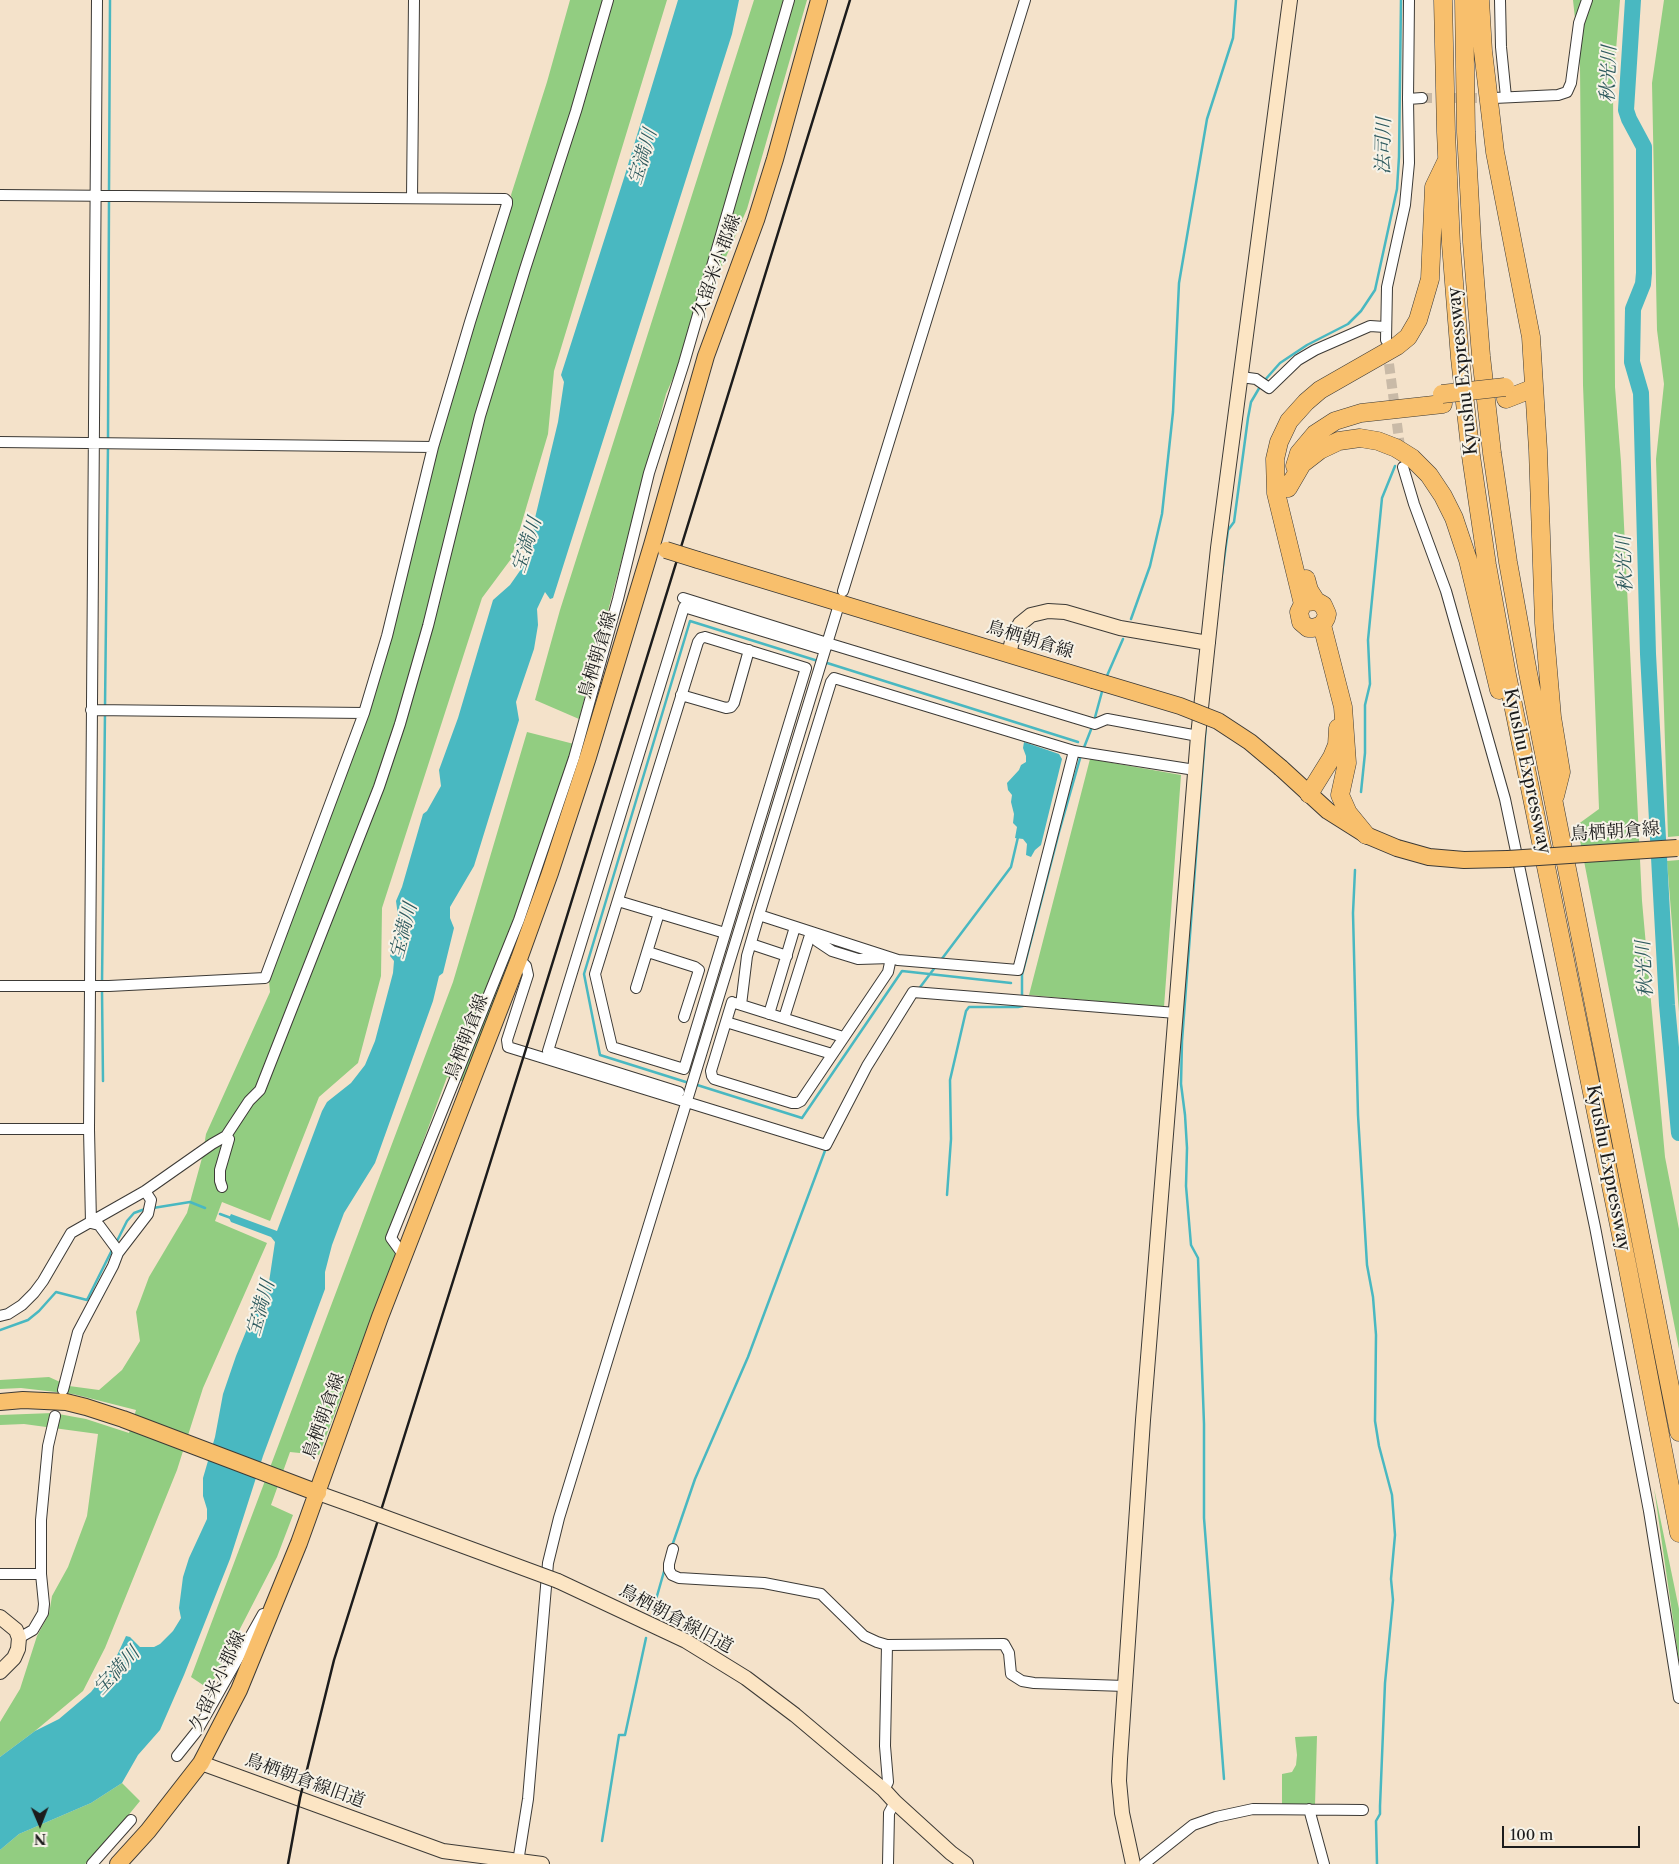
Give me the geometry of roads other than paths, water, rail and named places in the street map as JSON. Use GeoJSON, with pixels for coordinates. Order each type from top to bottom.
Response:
{"type":"FeatureCollection","features":[{"type":"Feature","properties":{"kind":"highway","name":"Kyushu Expressway"},"geometry":{"type":"LineString","coordinates":[[1443,0],[1451,244],[1460,358],[1484,547],[1507,675],[1628,1264],[1679,1533]]}},
{"type":"Feature","properties":{"kind":"highway","name":"Kyushu Expressway"},"geometry":{"type":"LineString","coordinates":[[1464,0],[1467,141],[1472,242],[1481,356],[1492,453],[1508,562],[1528,673],[1679,1432]]}},
{"type":"Feature","properties":{"kind":"highway"},"geometry":{"type":"LineString","coordinates":[[1480,0],[1482,51],[1495,152],[1531,337],[1538,450],[1544,623],[1552,717],[1561,772],[1554,801]]}},
{"type":"Feature","properties":{"kind":"highway"},"geometry":{"type":"LineString","coordinates":[[1310,602],[1282,519],[1276,493],[1275,459],[1279,442],[1289,421],[1320,390],[1368,365],[1408,337],[1418,320],[1430,279],[1434,187],[1448,159]]}},
{"type":"Feature","properties":{"kind":"highway"},"geometry":{"type":"LineString","coordinates":[[1282,519],[1281,490],[1287,458],[1292,447],[1306,428],[1329,412],[1361,402],[1442,399],[1505,393],[1534,388]]}},
{"type":"Feature","properties":{"kind":"highway"},"geometry":{"type":"LineString","coordinates":[[1310,602],[1309,590],[1291,520],[1288,488],[1299,453],[1315,434],[1335,421],[1360,413],[1442,399]]}},
{"type":"Feature","properties":{"kind":"highway"},"geometry":{"type":"LineString","coordinates":[[1288,488],[1302,464],[1320,450],[1339,441],[1360,438],[1378,441],[1396,448],[1412,458],[1429,476],[1443,496],[1454,518],[1468,560],[1524,796],[1561,935]]}},
{"type":"Feature","properties":{"kind":"highway"},"geometry":{"type":"LineString","coordinates":[[1310,602],[1320,602],[1326,609],[1326,618],[1317,627]]}},
{"type":"Feature","properties":{"kind":"highway"},"geometry":{"type":"LineString","coordinates":[[1317,627],[1344,707],[1347,763],[1340,795],[1348,813],[1366,835]]}},
{"type":"Feature","properties":{"kind":"highway"},"geometry":{"type":"LineString","coordinates":[[1310,794],[1332,757],[1337,745],[1338,736],[1335,708],[1317,627]]}},
{"type":"Feature","properties":{"kind":"highway"},"geometry":{"type":"LineString","coordinates":[[1310,794],[1330,777],[1343,761],[1347,745]]}},
{"type":"Feature","properties":{"kind":"main road","name":"久留米小郡線"},"geometry":{"type":"LineString","coordinates":[[659,548],[706,356],[775,159],[819,0]]}},
{"type":"Feature","properties":{"kind":"main road","name":"鳥栖朝倉線"},"geometry":{"type":"LineString","coordinates":[[318,1493],[380,1318],[519,959],[659,548],[1180,706],[1218,721],[1250,742],[1328,811],[1366,835],[1398,848],[1429,857],[1464,860],[1508,860],[1678,848]]}},
{"type":"Feature","properties":{"kind":"main road"},"geometry":{"type":"LineString","coordinates":[[0,1402],[24,1400],[66,1402],[130,1422],[318,1493]]}},
{"type":"Feature","properties":{"kind":"main road","name":"久留米小郡線"},"geometry":{"type":"LineString","coordinates":[[122,1863],[201,1763],[239,1690],[288,1572],[318,1493]]}},
{"type":"Feature","properties":{"kind":"street"},"geometry":{"type":"LineString","coordinates":[[91,1223],[90,1129],[94,986],[98,443],[99,196],[97,0]]}},
{"type":"Feature","properties":{"kind":"street"},"geometry":{"type":"LineString","coordinates":[[412,198],[414,0]]}},
{"type":"Feature","properties":{"kind":"street"},"geometry":{"type":"LineString","coordinates":[[0,1316],[8,1314],[22,1305],[43,1281],[71,1233],[145,1191],[226,1136],[249,1101],[260,1090],[379,787],[424,644],[480,416],[519,287],[576,111],[608,0]]}},
{"type":"Feature","properties":{"kind":"street"},"geometry":{"type":"LineString","coordinates":[[404,1256],[392,1238],[519,920],[574,758],[618,598],[649,473],[689,345],[789,0]]}},
{"type":"Feature","properties":{"kind":"street"},"geometry":{"type":"LineString","coordinates":[[843,591],[1025,0]]}},
{"type":"Feature","properties":{"kind":"street"},"geometry":{"type":"LineString","coordinates":[[1133,1864],[1122,1813],[1120,1781],[1143,1420],[1198,736],[1218,548],[1290,0]]}},
{"type":"Feature","properties":{"kind":"street"},"geometry":{"type":"LineString","coordinates":[[1386,340],[1387,287],[1405,205],[1409,163],[1409,0]]}},
{"type":"Feature","properties":{"kind":"street"},"geometry":{"type":"LineString","coordinates":[[1500,0],[1501,47],[1506,97]]}},
{"type":"Feature","properties":{"kind":"street"},"geometry":{"type":"LineString","coordinates":[[1494,98],[1558,96],[1567,92],[1571,83],[1579,23],[1587,0]]}},
{"type":"Feature","properties":{"kind":"street"},"geometry":{"type":"LineString","coordinates":[[1408,99],[1422,98]]}},
{"type":"Feature","properties":{"kind":"street"},"geometry":{"type":"LineString","coordinates":[[0,195],[505,199],[507,201],[433,446],[387,636],[364,713],[265,978],[109,986],[0,986]]}},
{"type":"Feature","properties":{"kind":"street"},"geometry":{"type":"LineString","coordinates":[[1241,377],[1256,379],[1269,388],[1298,360],[1316,350],[1370,326],[1385,327]]}},
{"type":"Feature","properties":{"kind":"street"},"geometry":{"type":"LineString","coordinates":[[0,442],[433,446]]}},
{"type":"Feature","properties":{"kind":"street"},"geometry":{"type":"LineString","coordinates":[[1403,467],[1414,504],[1446,591],[1505,799],[1595,1227],[1649,1511],[1679,1698]]}},
{"type":"Feature","properties":{"kind":"street"},"geometry":{"type":"LineString","coordinates":[[683,598],[826,647]]}},
{"type":"Feature","properties":{"kind":"street"},"geometry":{"type":"LineString","coordinates":[[1176,1013],[913,992],[867,1066],[826,1145],[687,1102],[594,1070],[548,1051],[684,607],[1095,724],[1107,719],[1198,736]]}},
{"type":"Feature","properties":{"kind":"street"},"geometry":{"type":"LineString","coordinates":[[1009,654],[1013,637],[1020,624],[1031,615],[1048,611],[1065,612],[1120,628],[1208,643]]}},
{"type":"Feature","properties":{"kind":"street"},"geometry":{"type":"LineString","coordinates":[[518,1863],[528,1799],[548,1564],[559,1518],[837,612]]}},
{"type":"Feature","properties":{"kind":"street"},"geometry":{"type":"LineString","coordinates":[[705,636],[749,650],[806,668],[684,1069],[612,1047],[595,974],[698,642],[705,636]]}},
{"type":"Feature","properties":{"kind":"street"},"geometry":{"type":"LineString","coordinates":[[682,695],[726,708],[731,707],[734,703],[749,650]]}},
{"type":"Feature","properties":{"kind":"street"},"geometry":{"type":"LineString","coordinates":[[891,958],[888,972],[801,1101],[792,1103],[714,1078],[711,1071],[726,1022],[737,1004],[759,915],[830,682],[834,678],[1074,751],[1196,770]]}},
{"type":"Feature","properties":{"kind":"street"},"geometry":{"type":"LineString","coordinates":[[96,710],[364,713]]}},
{"type":"Feature","properties":{"kind":"street"},"geometry":{"type":"LineString","coordinates":[[759,915],[891,958],[1018,970],[1074,751]]}},
{"type":"Feature","properties":{"kind":"street"},"geometry":{"type":"LineString","coordinates":[[618,901],[725,933]]}},
{"type":"Feature","properties":{"kind":"street"},"geometry":{"type":"LineString","coordinates":[[636,988],[659,914]]}},
{"type":"Feature","properties":{"kind":"street"},"geometry":{"type":"LineString","coordinates":[[769,1014],[795,927]]}},
{"type":"Feature","properties":{"kind":"street"},"geometry":{"type":"LineString","coordinates":[[784,1018],[810,932]]}},
{"type":"Feature","properties":{"kind":"street"},"geometry":{"type":"LineString","coordinates":[[751,944],[787,956]]}},
{"type":"Feature","properties":{"kind":"street"},"geometry":{"type":"LineString","coordinates":[[648,952],[695,967],[698,970],[684,1017]]}},
{"type":"Feature","properties":{"kind":"street"},"geometry":{"type":"LineString","coordinates":[[519,959],[526,966],[528,975],[507,1040],[508,1047],[680,1092]]}},
{"type":"Feature","properties":{"kind":"street"},"geometry":{"type":"LineString","coordinates":[[706,994],[844,1037]]}},
{"type":"Feature","properties":{"kind":"street"},"geometry":{"type":"LineString","coordinates":[[726,1022],[832,1054]]}},
{"type":"Feature","properties":{"kind":"street"},"geometry":{"type":"LineString","coordinates":[[0,1129],[90,1129]]}},
{"type":"Feature","properties":{"kind":"street"},"geometry":{"type":"LineString","coordinates":[[222,1187],[220,1170],[229,1139],[226,1136]]}},
{"type":"Feature","properties":{"kind":"street"},"geometry":{"type":"LineString","coordinates":[[62,1390],[78,1332],[118,1253],[148,1214],[151,1200],[145,1191]]}},
{"type":"Feature","properties":{"kind":"street"},"geometry":{"type":"LineString","coordinates":[[91,1223],[99,1225],[118,1253]]}},
{"type":"Feature","properties":{"kind":"street"},"geometry":{"type":"LineString","coordinates":[[17,1634],[33,1630],[43,1613],[41,1520],[48,1446],[55,1416]]}},
{"type":"Feature","properties":{"kind":"street","name":"鳥栖朝倉線旧道"},"geometry":{"type":"LineString","coordinates":[[318,1493],[558,1581],[686,1641],[746,1678],[794,1716],[884,1790],[894,1802],[966,1864]]}},
{"type":"Feature","properties":{"kind":"street"},"geometry":{"type":"LineString","coordinates":[[673,1548],[669,1564],[669,1570],[672,1575],[679,1578],[764,1583],[820,1594],[864,1636],[877,1642],[887,1645],[1004,1644],[1009,1653],[1011,1674],[1022,1681],[1126,1686]]}},
{"type":"Feature","properties":{"kind":"street"},"geometry":{"type":"LineString","coordinates":[[177,1756],[197,1731],[288,1572]]}},
{"type":"Feature","properties":{"kind":"street"},"geometry":{"type":"LineString","coordinates":[[0,1574],[41,1574]]}},
{"type":"Feature","properties":{"kind":"street"},"geometry":{"type":"LineString","coordinates":[[0,1617],[17,1634],[18,1649],[14,1658],[0,1672]]}},
{"type":"Feature","properties":{"kind":"street"},"geometry":{"type":"LineString","coordinates":[[884,1790],[888,1782],[885,1746],[887,1645]]}},
{"type":"Feature","properties":{"kind":"street","name":"鳥栖朝倉線旧道"},"geometry":{"type":"LineString","coordinates":[[201,1763],[443,1851],[518,1863],[542,1864]]}},
{"type":"Feature","properties":{"kind":"street"},"geometry":{"type":"LineString","coordinates":[[888,1864],[889,1813],[894,1802]]}},
{"type":"Feature","properties":{"kind":"street"},"geometry":{"type":"LineString","coordinates":[[1144,1864],[1193,1825],[1216,1817],[1253,1809],[1363,1810]]}},
{"type":"Feature","properties":{"kind":"street"},"geometry":{"type":"LineString","coordinates":[[1309,1809],[1324,1864]]}},
{"type":"Feature","properties":{"kind":"street"},"geometry":{"type":"LineString","coordinates":[[92,1864],[131,1820]]}},
{"type":"Feature","properties":{"kind":"water","name":"宝満川"},"geometry":{"type":"Polygon","coordinates":[[[678,0],[739,0],[732,34],[553,598],[550,599],[545,592],[537,609],[538,625],[534,649],[516,702],[519,720],[474,866],[450,907],[450,918],[454,928],[443,973],[439,976],[433,1001],[375,1163],[344,1213],[332,1245],[325,1272],[325,1289],[263,1456],[230,1559],[160,1730],[138,1755],[122,1783],[91,1803],[19,1834],[0,1850],[0,1757],[35,1731],[59,1719],[91,1692],[113,1664],[126,1636],[130,1637],[140,1647],[154,1647],[160,1644],[173,1631],[181,1618],[179,1608],[183,1577],[189,1558],[207,1519],[207,1509],[203,1496],[203,1478],[215,1437],[223,1394],[264,1287],[269,1282],[275,1242],[271,1237],[231,1222],[229,1218],[231,1214],[277,1231],[322,1111],[327,1102],[351,1083],[365,1065],[375,1041],[393,973],[394,961],[390,956],[400,930],[396,901],[402,887],[423,814],[427,811],[441,786],[439,770],[458,718],[493,600],[510,585],[524,565],[531,547],[535,518],[558,422],[564,382],[561,375],[678,0]]]}},
{"type":"Feature","properties":{"kind":"water"},"geometry":{"type":"Polygon","coordinates":[[[1024,742],[1059,754],[1062,759],[1041,845],[1031,857],[1026,855],[1027,844],[1023,839],[1015,838],[1017,827],[1013,823],[1012,795],[1008,790],[1007,783],[1021,765],[1026,762],[1023,748],[1024,742]]]}},
{"type":"Feature","properties":{"kind":"waterway"},"geometry":{"type":"LineString","coordinates":[[109,192],[110,0]]}},
{"type":"Feature","properties":{"kind":"waterway"},"geometry":{"type":"LineString","coordinates":[[1131,619],[1150,566],[1162,514],[1173,412],[1179,283],[1207,119],[1233,38],[1236,0]]}},
{"type":"Feature","properties":{"kind":"waterway","name":"法司川"},"geometry":{"type":"LineString","coordinates":[[1264,381],[1280,363],[1307,345],[1348,324],[1361,311],[1375,290],[1397,189],[1401,0]]}},
{"type":"Feature","properties":{"kind":"waterway","name":"秋光川"},"geometry":{"type":"LineString","coordinates":[[1633,0],[1626,110],[1644,147],[1644,273],[1643,284],[1633,309],[1632,362],[1641,393],[1648,654],[1667,1005],[1679,1133]]}},
{"type":"Feature","properties":{"kind":"waterway"},"geometry":{"type":"LineString","coordinates":[[108,439],[109,197]]}},
{"type":"Feature","properties":{"kind":"waterway"},"geometry":{"type":"LineString","coordinates":[[1221,581],[1228,530],[1234,522],[1251,402],[1261,385]]}},
{"type":"Feature","properties":{"kind":"waterway"},"geometry":{"type":"LineString","coordinates":[[105,707],[108,445]]}},
{"type":"Feature","properties":{"kind":"waterway"},"geometry":{"type":"LineString","coordinates":[[1361,792],[1365,753],[1365,705],[1370,684],[1368,640],[1382,498],[1395,466]]}},
{"type":"Feature","properties":{"kind":"waterway"},"geometry":{"type":"LineString","coordinates":[[689,1083],[600,1055],[584,974],[690,621],[818,661]]}},
{"type":"Feature","properties":{"kind":"waterway"},"geometry":{"type":"LineString","coordinates":[[1106,678],[1123,639]]}},
{"type":"Feature","properties":{"kind":"waterway"},"geometry":{"type":"LineString","coordinates":[[824,662],[1078,742]]}},
{"type":"Feature","properties":{"kind":"waterway"},"geometry":{"type":"LineString","coordinates":[[1094,721],[1103,688]]}},
{"type":"Feature","properties":{"kind":"waterway"},"geometry":{"type":"LineString","coordinates":[[102,984],[105,712]]}},
{"type":"Feature","properties":{"kind":"waterway"},"geometry":{"type":"LineString","coordinates":[[1206,723],[1182,1041],[1181,1084],[1185,1115],[1187,1148],[1186,1186],[1191,1245],[1198,1258],[1204,1424],[1204,1518],[1224,1779]]}},
{"type":"Feature","properties":{"kind":"waterway"},"geometry":{"type":"LineString","coordinates":[[1083,750],[1092,727]]}},
{"type":"Feature","properties":{"kind":"waterway"},"geometry":{"type":"LineString","coordinates":[[1022,999],[1022,975],[1081,755]]}},
{"type":"Feature","properties":{"kind":"waterway"},"geometry":{"type":"LineString","coordinates":[[941,960],[1011,867],[1018,837]]}},
{"type":"Feature","properties":{"kind":"waterway"},"geometry":{"type":"LineString","coordinates":[[1355,870],[1353,913],[1358,1115],[1367,1265],[1373,1297],[1376,1335],[1375,1421],[1379,1446],[1392,1495],[1395,1535],[1391,1579],[1393,1600],[1385,1683],[1380,1814],[1376,1821],[1377,1864]]}},
{"type":"Feature","properties":{"kind":"waterway"},"geometry":{"type":"LineString","coordinates":[[918,990],[936,966]]}},
{"type":"Feature","properties":{"kind":"waterway"},"geometry":{"type":"LineString","coordinates":[[694,1084],[802,1118],[902,971],[1011,983]]}},
{"type":"Feature","properties":{"kind":"waterway"},"geometry":{"type":"LineString","coordinates":[[102,990],[103,1081]]}},
{"type":"Feature","properties":{"kind":"waterway"},"geometry":{"type":"LineString","coordinates":[[947,1195],[951,1139],[950,1080],[966,1011],[969,1007],[1018,1007],[1023,1006],[1023,1004]]}},
{"type":"Feature","properties":{"kind":"waterway"},"geometry":{"type":"LineString","coordinates":[[672,1546],[695,1479],[748,1357],[826,1148]]}},
{"type":"Feature","properties":{"kind":"waterway"},"geometry":{"type":"LineString","coordinates":[[153,1208],[190,1202],[205,1208]]}},
{"type":"Feature","properties":{"kind":"waterway"},"geometry":{"type":"LineString","coordinates":[[116,1243],[127,1221],[134,1213],[145,1209]]}},
{"type":"Feature","properties":{"kind":"waterway"},"geometry":{"type":"LineString","coordinates":[[220,1214],[231,1218]]}},
{"type":"Feature","properties":{"kind":"waterway"},"geometry":{"type":"LineString","coordinates":[[0,1330],[28,1320],[56,1292],[87,1300],[113,1248]]}},
{"type":"Feature","properties":{"kind":"waterway"},"geometry":{"type":"LineString","coordinates":[[653,1610],[665,1568]]}},
{"type":"Feature","properties":{"kind":"waterway"},"geometry":{"type":"LineString","coordinates":[[602,1841],[619,1735],[625,1735],[646,1638]]}},
{"type":"Feature","properties":{"kind":"tunnel"},"geometry":{"type":"LineString","coordinates":[[1422,98],[1493,98]]}},
{"type":"Feature","properties":{"kind":"tunnel"},"geometry":{"type":"LineString","coordinates":[[1387,349],[1401,454]]}},
{"type":"Feature","properties":{"kind":"railway"},"geometry":{"type":"LineString","coordinates":[[288,1864],[300,1798],[334,1660],[525,1052],[850,0]]}}]}
